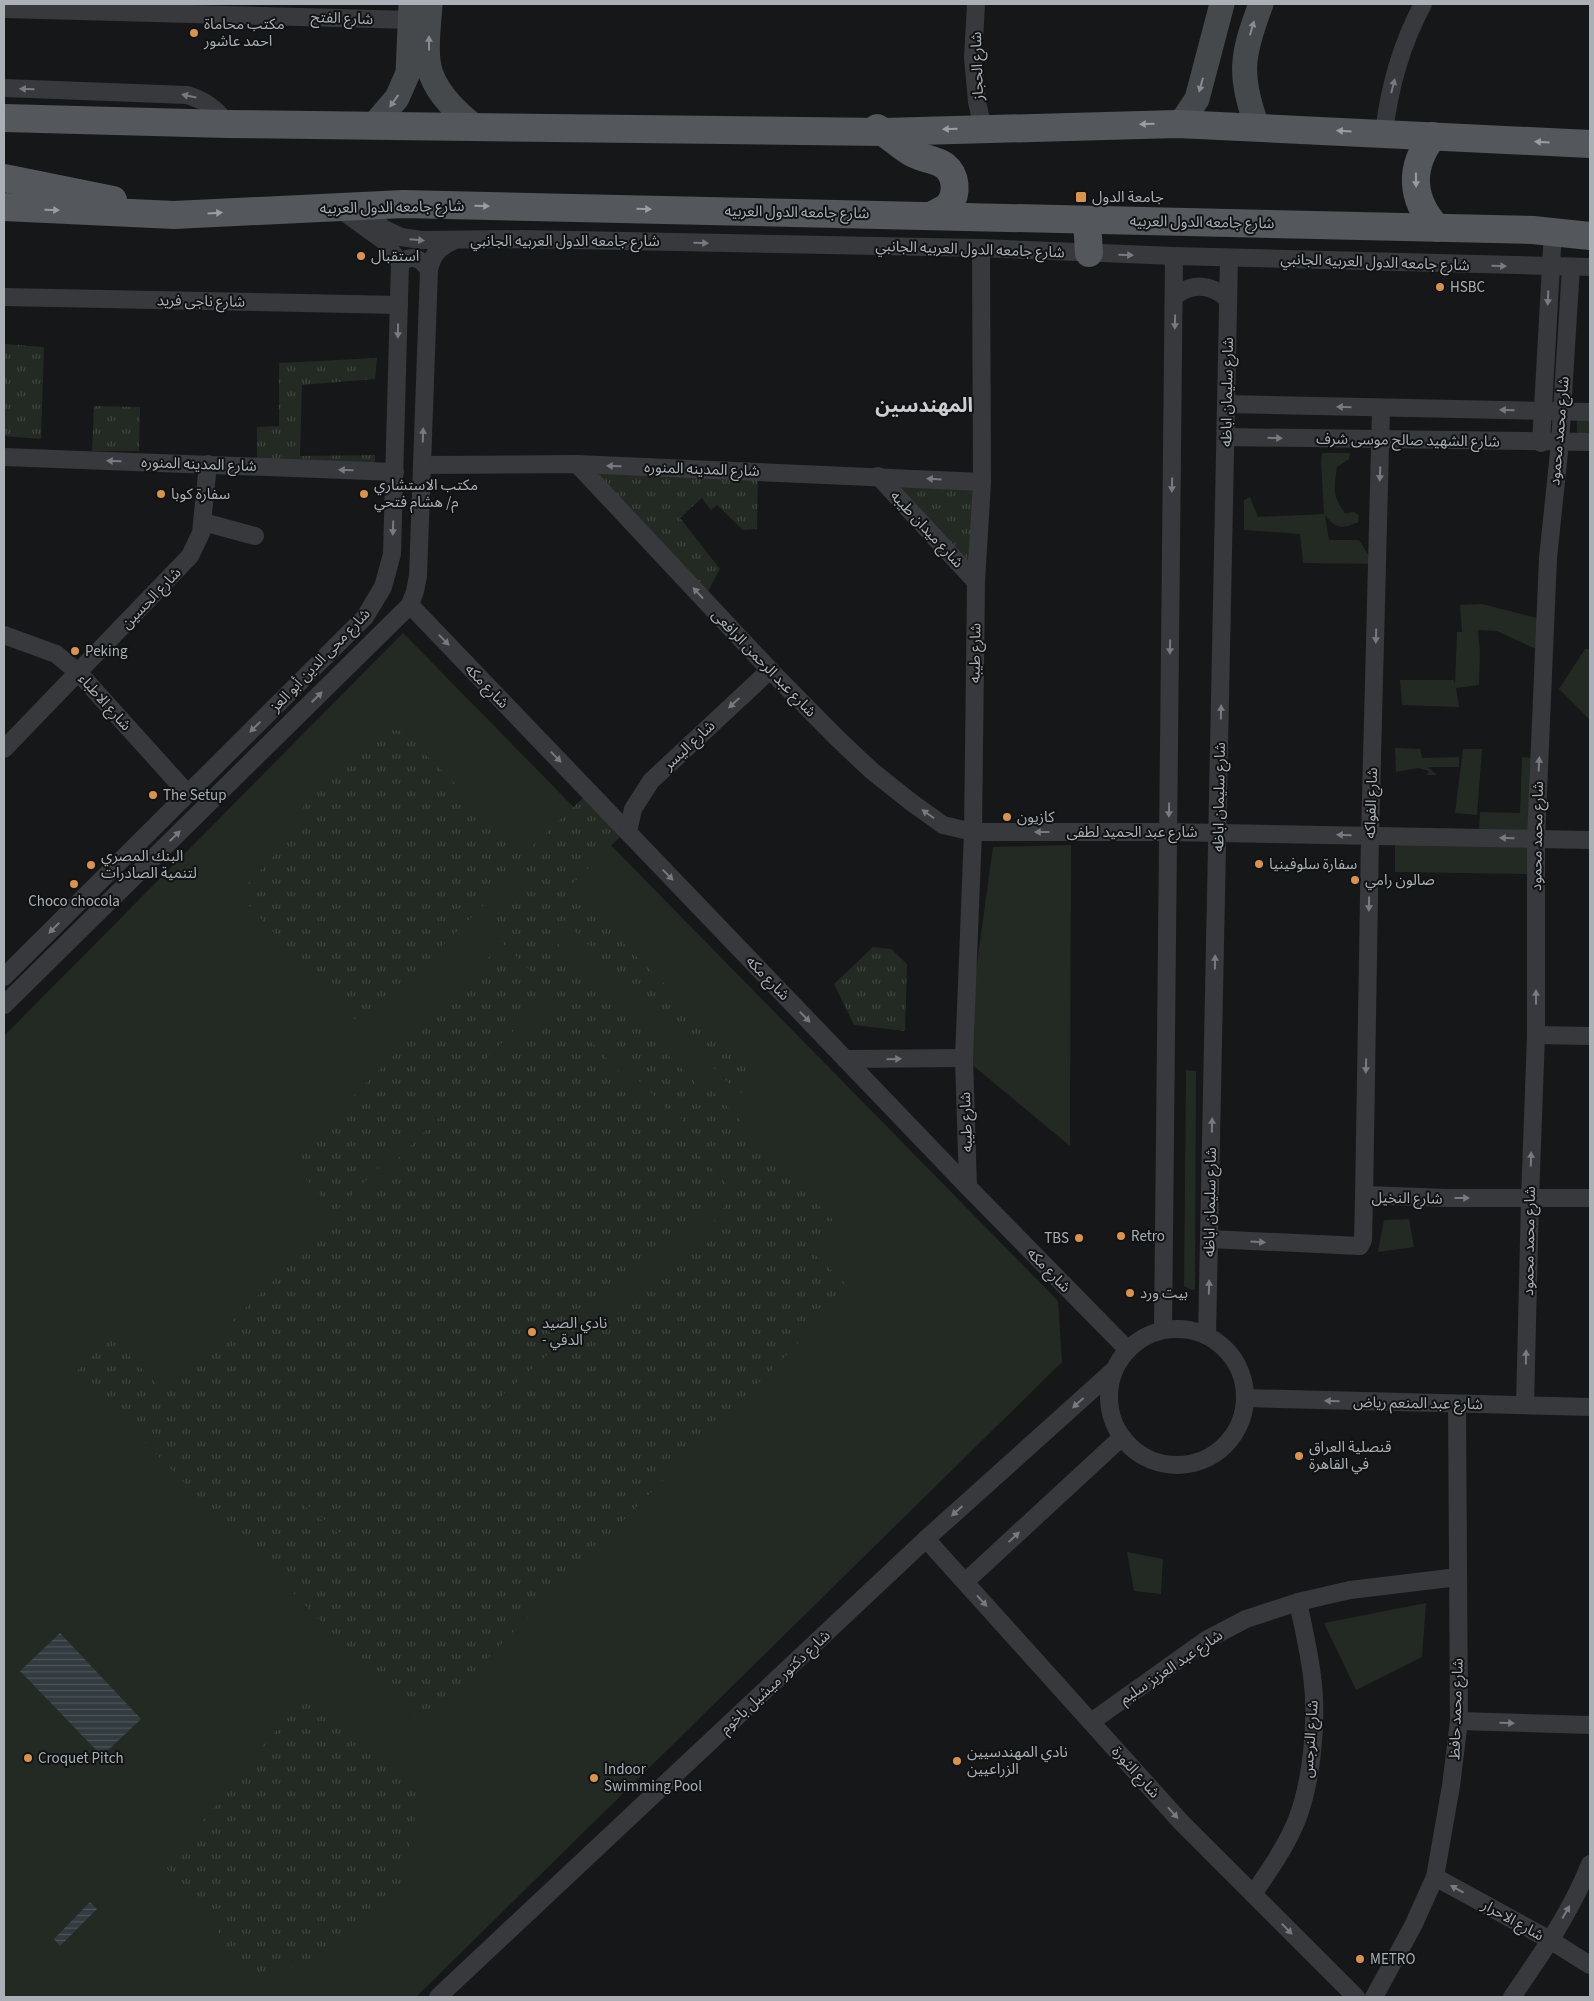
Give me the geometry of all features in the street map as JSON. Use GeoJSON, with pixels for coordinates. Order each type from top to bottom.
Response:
{"type":"FeatureCollection","features":[{"type":"Feature","properties":{"kind":"main road"},"geometry":{"type":"LineString","coordinates":[[4,118],[227,124],[883,132],[1177,124],[1257,126],[1590,144]]}},
{"type":"Feature","properties":{"kind":"main road"},"geometry":{"type":"LineString","coordinates":[[883,132],[903,147],[939,163],[950,172],[955,185],[952,198],[944,209],[932,215]]}},
{"type":"Feature","properties":{"kind":"main road"},"geometry":{"type":"LineString","coordinates":[[1433,136],[1420,158],[1416,183],[1417,195],[1422,207],[1437,228]]}},
{"type":"Feature","properties":{"kind":"main road"},"geometry":{"type":"LineString","coordinates":[[4,178],[78,192],[174,215]]}},
{"type":"Feature","properties":{"kind":"main road","name":"شارع جامعه الدول العربيه"},"geometry":{"type":"LineString","coordinates":[[4,207],[174,215],[403,204],[1553,231],[1590,236]]}},
{"type":"Feature","properties":{"kind":"main road"},"geometry":{"type":"LineString","coordinates":[[1087,220],[1089,253]]}},
{"type":"Feature","properties":{"kind":"street"},"geometry":{"type":"LineString","coordinates":[[373,126],[419,73],[429,37],[430,4]]}},
{"type":"Feature","properties":{"kind":"street","name":"شارع الحجاز"},"geometry":{"type":"LineString","coordinates":[[976,4],[973,58],[977,102],[983,128]]}},
{"type":"Feature","properties":{"kind":"street"},"geometry":{"type":"LineString","coordinates":[[1177,124],[1185,117],[1197,99],[1222,4]]}},
{"type":"Feature","properties":{"kind":"street"},"geometry":{"type":"LineString","coordinates":[[1257,126],[1246,90],[1244,55],[1261,4]]}},
{"type":"Feature","properties":{"kind":"street"},"geometry":{"type":"LineString","coordinates":[[1384,133],[1386,110],[1397,67],[1423,4]]}},
{"type":"Feature","properties":{"kind":"street","name":"شارع الفتح"},"geometry":{"type":"LineString","coordinates":[[4,9],[411,12]]}},
{"type":"Feature","properties":{"kind":"street"},"geometry":{"type":"LineString","coordinates":[[411,12],[419,73],[440,90],[451,105],[475,127]]}},
{"type":"Feature","properties":{"kind":"street"},"geometry":{"type":"LineString","coordinates":[[1209,52],[1216,60],[1226,64],[1236,62],[1244,55]]}},
{"type":"Feature","properties":{"kind":"street"},"geometry":{"type":"LineString","coordinates":[[4,88],[187,95],[215,108],[227,124]]}},
{"type":"Feature","properties":{"kind":"street","name":"شارع جامعه الدول العربيه الجانبي"},"geometry":{"type":"LineString","coordinates":[[363,206],[384,229],[401,237],[421,240],[522,239],[981,248],[1229,258],[1590,268]]}},
{"type":"Feature","properties":{"kind":"street"},"geometry":{"type":"LineString","coordinates":[[336,207],[384,241],[400,263],[405,259],[418,259],[424,262],[429,270]]}},
{"type":"Feature","properties":{"kind":"street","name":"شارع محمد محمود"},"geometry":{"type":"LineString","coordinates":[[1541,443],[1549,267],[1553,231]]}},
{"type":"Feature","properties":{"kind":"street","name":"شارع محى الدين أبو العز"},"geometry":{"type":"LineString","coordinates":[[4,1005],[410,605],[418,576],[429,270],[431,260],[436,251],[453,241]]}},
{"type":"Feature","properties":{"kind":"street","name":"شارع طيبه"},"geometry":{"type":"LineString","coordinates":[[968,1187],[964,1058],[973,832],[976,582],[982,482],[981,248]]}},
{"type":"Feature","properties":{"kind":"street"},"geometry":{"type":"LineString","coordinates":[[1163,1330],[1174,256]]}},
{"type":"Feature","properties":{"kind":"street","name":"شارع سليمان اباظه"},"geometry":{"type":"LineString","coordinates":[[1207,1336],[1229,258]]}},
{"type":"Feature","properties":{"kind":"street","name":"شارع محى الدين أبو العز"},"geometry":{"type":"LineString","coordinates":[[4,977],[365,617],[375,603],[383,587],[392,554],[400,263]]}},
{"type":"Feature","properties":{"kind":"street","name":"شارع محمد محمود"},"geometry":{"type":"LineString","coordinates":[[1525,1405],[1536,1034],[1536,839],[1548,558],[1560,443],[1571,267]]}},
{"type":"Feature","properties":{"kind":"street"},"geometry":{"type":"LineString","coordinates":[[1175,296],[1183,290],[1202,286],[1221,292],[1228,299]]}},
{"type":"Feature","properties":{"kind":"street","name":"شارع ناجى فريد"},"geometry":{"type":"LineString","coordinates":[[4,297],[399,304]]}},
{"type":"Feature","properties":{"kind":"street","name":"شارع الشهيد صالح موسى شرف"},"geometry":{"type":"LineString","coordinates":[[1226,404],[1590,412]]}},
{"type":"Feature","properties":{"kind":"street","name":"شارع الفواكه"},"geometry":{"type":"LineString","coordinates":[[1364,1198],[1370,836],[1381,408]]}},
{"type":"Feature","properties":{"kind":"street","name":"شارع الشهيد صالح موسى شرف"},"geometry":{"type":"LineString","coordinates":[[1226,437],[1541,443],[1590,442]]}},
{"type":"Feature","properties":{"kind":"street","name":"شارع المدينه المنوره"},"geometry":{"type":"LineString","coordinates":[[4,457],[395,472]]}},
{"type":"Feature","properties":{"kind":"street","name":"شارع الحسين"},"geometry":{"type":"LineString","coordinates":[[4,750],[190,556],[198,541],[203,522],[208,464]]}},
{"type":"Feature","properties":{"kind":"street","name":"شارع المدينه المنوره"},"geometry":{"type":"LineString","coordinates":[[422,465],[577,464],[982,482]]}},
{"type":"Feature","properties":{"kind":"street","name":"شارع عبد الرحمن الرافعى"},"geometry":{"type":"LineString","coordinates":[[577,464],[770,670],[837,738],[872,770],[943,825],[973,832]]}},
{"type":"Feature","properties":{"kind":"street","name":"شارع ميدان طيبه"},"geometry":{"type":"LineString","coordinates":[[878,476],[976,582]]}},
{"type":"Feature","properties":{"kind":"street"},"geometry":{"type":"LineString","coordinates":[[203,522],[255,536]]}},
{"type":"Feature","properties":{"kind":"street","name":"شارع مكه"},"geometry":{"type":"LineString","coordinates":[[410,605],[968,1187],[1128,1350]]}},
{"type":"Feature","properties":{"kind":"street","name":"شارع الاطباء"},"geometry":{"type":"LineString","coordinates":[[4,635],[56,654],[79,672],[188,794]]}},
{"type":"Feature","properties":{"kind":"street","name":"شارع اليسر"},"geometry":{"type":"LineString","coordinates":[[628,832],[633,809],[651,781],[770,670]]}},
{"type":"Feature","properties":{"kind":"street","name":"شارع عبد الحميد لطفى"},"geometry":{"type":"LineString","coordinates":[[973,832],[1169,832],[1590,840]]}},
{"type":"Feature","properties":{"kind":"street"},"geometry":{"type":"LineString","coordinates":[[1536,1034],[1590,1036]]}},
{"type":"Feature","properties":{"kind":"street"},"geometry":{"type":"LineString","coordinates":[[845,1059],[964,1058]]}},
{"type":"Feature","properties":{"kind":"street","name":"شارع النخيل"},"geometry":{"type":"LineString","coordinates":[[1210,1239],[1356,1246],[1362,1243],[1363,1240],[1364,1198],[1370,1195],[1446,1198],[1590,1198]]}},
{"type":"Feature","properties":{"kind":"street"},"geometry":{"type":"LineString","coordinates":[[1178,1329],[1193,1331],[1207,1336],[1220,1344],[1240,1368],[1246,1398],[1243,1417],[1235,1435],[1223,1449],[1207,1460],[1189,1466],[1170,1466],[1151,1461],[1135,1451],[1122,1437],[1110,1412],[1110,1384],[1114,1370],[1128,1350],[1150,1334],[1163,1330],[1178,1329]]}},
{"type":"Feature","properties":{"kind":"street","name":"شارع دكتور ميشيل باخوم"},"geometry":{"type":"LineString","coordinates":[[438,1997],[926,1539],[1114,1370]]}},
{"type":"Feature","properties":{"kind":"street","name":"شارع عبد المنعم رياض"},"geometry":{"type":"LineString","coordinates":[[1246,1398],[1590,1407]]}},
{"type":"Feature","properties":{"kind":"street","name":"شارع محمد حافظ"},"geometry":{"type":"LineString","coordinates":[[1374,1997],[1413,1926],[1435,1877],[1452,1786],[1459,1721],[1457,1404]]}},
{"type":"Feature","properties":{"kind":"street"},"geometry":{"type":"LineString","coordinates":[[965,1582],[1122,1437]]}},
{"type":"Feature","properties":{"kind":"street","name":"شارع الثورة"},"geometry":{"type":"LineString","coordinates":[[926,1539],[1181,1822],[1356,1997]]}},
{"type":"Feature","properties":{"kind":"street","name":"شارع عبد العزيز سليم"},"geometry":{"type":"LineString","coordinates":[[1091,1722],[1206,1640],[1246,1619],[1298,1602],[1350,1590],[1458,1577]]}},
{"type":"Feature","properties":{"kind":"street","name":"شارع النرجس"},"geometry":{"type":"LineString","coordinates":[[1253,1894],[1278,1858],[1296,1822],[1309,1776],[1313,1722],[1313,1678],[1298,1602]]}},
{"type":"Feature","properties":{"kind":"street"},"geometry":{"type":"LineString","coordinates":[[1459,1721],[1590,1725]]}},
{"type":"Feature","properties":{"kind":"street"},"geometry":{"type":"LineString","coordinates":[[1512,1997],[1550,1940],[1574,1899],[1590,1864]]}},
{"type":"Feature","properties":{"kind":"street","name":"شارع الاحرار"},"geometry":{"type":"LineString","coordinates":[[1435,1877],[1550,1940],[1590,1966]]}},
{"type":"Feature","properties":{"kind":"green space"},"geometry":{"type":"Polygon","coordinates":[[[4,344],[44,347],[41,439],[4,436],[4,344]]]}},
{"type":"Feature","properties":{"kind":"green space"},"geometry":{"type":"Polygon","coordinates":[[[377,358],[375,379],[302,385],[300,456],[375,455],[375,468],[257,462],[257,427],[279,426],[279,363],[377,358]]]}},
{"type":"Feature","properties":{"kind":"green space"},"geometry":{"type":"Polygon","coordinates":[[[94,406],[140,407],[139,451],[92,451],[94,406]]]}},
{"type":"Feature","properties":{"kind":"green space"},"geometry":{"type":"Polygon","coordinates":[[[1577,414],[1590,414],[1590,438],[1577,439],[1577,414]]]}},
{"type":"Feature","properties":{"kind":"green space"},"geometry":{"type":"Polygon","coordinates":[[[1322,453],[1350,453],[1349,459],[1337,467],[1335,492],[1338,502],[1345,513],[1354,512],[1359,515],[1358,522],[1343,527],[1332,523],[1325,515],[1329,540],[1359,540],[1374,564],[1303,563],[1300,534],[1244,530],[1244,500],[1250,497],[1258,517],[1324,514],[1322,453]]]}},
{"type":"Feature","properties":{"kind":"green space"},"geometry":{"type":"Polygon","coordinates":[[[588,467],[758,475],[757,529],[743,530],[717,505],[711,510],[702,498],[680,518],[720,569],[706,595],[588,467]]]}},
{"type":"Feature","properties":{"kind":"green space"},"geometry":{"type":"Polygon","coordinates":[[[884,478],[981,483],[975,577],[884,478]]]}},
{"type":"Feature","properties":{"kind":"green space"},"geometry":{"type":"Polygon","coordinates":[[[1482,604],[1541,619],[1540,651],[1497,631],[1478,630],[1480,652],[1479,685],[1456,688],[1459,707],[1402,705],[1400,680],[1454,680],[1455,685],[1457,632],[1462,632],[1460,605],[1482,604]]]}},
{"type":"Feature","properties":{"kind":"green space","name":"نادي الصيد - الدقي"},"geometry":{"type":"Polygon","coordinates":[[[403,633],[1058,1301],[1062,1362],[416,1997],[4,1997],[4,1036],[403,633]]]}},
{"type":"Feature","properties":{"kind":"green space"},"geometry":{"type":"Polygon","coordinates":[[[1585,649],[1590,649],[1590,720],[1559,689],[1585,649]]]}},
{"type":"Feature","properties":{"kind":"green space"},"geometry":{"type":"Polygon","coordinates":[[[380,730],[409,731],[426,755],[525,853],[586,795],[622,835],[568,888],[754,1073],[740,1094],[563,920],[550,936],[696,1083],[671,1113],[480,920],[524,881],[516,873],[361,1026],[238,894],[306,822],[303,806],[380,730]]]}},
{"type":"Feature","properties":{"kind":"green space"},"geometry":{"type":"Polygon","coordinates":[[[1395,748],[1420,749],[1422,758],[1459,757],[1459,767],[1428,767],[1437,775],[1427,775],[1429,771],[1418,768],[1396,772],[1395,748]]]}},
{"type":"Feature","properties":{"kind":"green space"},"geometry":{"type":"Polygon","coordinates":[[[1463,749],[1482,749],[1477,815],[1455,813],[1463,749]]]}},
{"type":"Feature","properties":{"kind":"green space"},"geometry":{"type":"Polygon","coordinates":[[[1522,757],[1534,758],[1532,831],[1479,830],[1480,812],[1520,813],[1522,757]]]}},
{"type":"Feature","properties":{"kind":"green space"},"geometry":{"type":"Polygon","coordinates":[[[1395,839],[1529,843],[1529,874],[1395,872],[1395,839]]]}},
{"type":"Feature","properties":{"kind":"green space"},"geometry":{"type":"Polygon","coordinates":[[[1071,845],[1070,1146],[964,1058],[993,847],[1071,845]]]}},
{"type":"Feature","properties":{"kind":"green space"},"geometry":{"type":"Polygon","coordinates":[[[873,947],[891,949],[907,964],[905,1031],[854,1025],[834,984],[873,947]]]}},
{"type":"Feature","properties":{"kind":"green space"},"geometry":{"type":"Polygon","coordinates":[[[497,949],[547,997],[335,1212],[290,1161],[497,949]]]}},
{"type":"Feature","properties":{"kind":"green space"},"geometry":{"type":"Polygon","coordinates":[[[555,1004],[730,1188],[346,1538],[304,1502],[258,1505],[235,1535],[76,1372],[112,1337],[162,1390],[555,1004]]]}},
{"type":"Feature","properties":{"kind":"green space"},"geometry":{"type":"Polygon","coordinates":[[[1186,1070],[1196,1071],[1195,1289],[1192,1290],[1184,1286],[1186,1070]]]}},
{"type":"Feature","properties":{"kind":"green space"},"geometry":{"type":"Polygon","coordinates":[[[708,1086],[833,1220],[808,1248],[851,1289],[422,1725],[238,1536],[261,1507],[301,1503],[347,1541],[701,1239],[738,1188],[681,1118],[708,1086]]]}},
{"type":"Feature","properties":{"kind":"green space"},"geometry":{"type":"Polygon","coordinates":[[[1409,1219],[1414,1247],[1378,1252],[1384,1220],[1409,1219]]]}},
{"type":"Feature","properties":{"kind":"green space"},"geometry":{"type":"Polygon","coordinates":[[[1127,1552],[1163,1559],[1161,1594],[1134,1591],[1127,1552]]]}},
{"type":"Feature","properties":{"kind":"green space"},"geometry":{"type":"Polygon","coordinates":[[[1426,1603],[1422,1657],[1356,1690],[1324,1623],[1426,1603]]]}},
{"type":"Feature","properties":{"kind":"green space"},"geometry":{"type":"Polygon","coordinates":[[[303,1700],[378,1746],[419,1796],[401,1889],[306,1964],[244,1975],[215,1926],[164,1865],[222,1799],[254,1756],[303,1700]]]}},
{"type":"Feature","properties":{"kind":"shaded area"},"geometry":{"type":"Polygon","coordinates":[[[60,1633],[141,1719],[102,1756],[20,1671],[60,1633]]]}},
{"type":"Feature","properties":{"kind":"shaded area"},"geometry":{"type":"Polygon","coordinates":[[[90,1902],[97,1909],[60,1946],[54,1939],[90,1902]]]}},
{"type":"Feature","properties":{"kind":"place","name":"مكتب محاماة احمد عاشور"},"geometry":{"type":"Point","coordinates":[194,33]}},
{"type":"Feature","properties":{"kind":"place","name":"جامعة الدول"},"geometry":{"type":"Point","coordinates":[1081,197]}},
{"type":"Feature","properties":{"kind":"place","name":"استقبال"},"geometry":{"type":"Point","coordinates":[361,256]}},
{"type":"Feature","properties":{"kind":"place","name":"HSBC"},"geometry":{"type":"Point","coordinates":[1440,287]}},
{"type":"Feature","properties":{"kind":"place","name":"سفارة كوبا"},"geometry":{"type":"Point","coordinates":[161,494]}},
{"type":"Feature","properties":{"kind":"place","name":"مكتب الاستشاري م/ هشام فتحي"},"geometry":{"type":"Point","coordinates":[364,494]}},
{"type":"Feature","properties":{"kind":"place","name":"Peking"},"geometry":{"type":"Point","coordinates":[75,651]}},
{"type":"Feature","properties":{"kind":"place","name":"The Setup"},"geometry":{"type":"Point","coordinates":[153,795]}},
{"type":"Feature","properties":{"kind":"place","name":"كازيون"},"geometry":{"type":"Point","coordinates":[1007,817]}},
{"type":"Feature","properties":{"kind":"place","name":"سفارة سلوفينيا"},"geometry":{"type":"Point","coordinates":[1259,864]}},
{"type":"Feature","properties":{"kind":"place","name":"البنك المصري لتنمية الصادرات"},"geometry":{"type":"Point","coordinates":[91,865]}},
{"type":"Feature","properties":{"kind":"place","name":"صالون رامي"},"geometry":{"type":"Point","coordinates":[1355,880]}},
{"type":"Feature","properties":{"kind":"place","name":"Choco chocola"},"geometry":{"type":"Point","coordinates":[74,884]}},
{"type":"Feature","properties":{"kind":"place","name":"Retro"},"geometry":{"type":"Point","coordinates":[1121,1236]}},
{"type":"Feature","properties":{"kind":"place","name":"TBS"},"geometry":{"type":"Point","coordinates":[1079,1238]}},
{"type":"Feature","properties":{"kind":"place","name":"بيت ورد"},"geometry":{"type":"Point","coordinates":[1130,1293]}},
{"type":"Feature","properties":{"kind":"place","name":"نادي الصيد - الدقي"},"geometry":{"type":"Point","coordinates":[532,1332]}},
{"type":"Feature","properties":{"kind":"place","name":"قنصلية العراق في القاهرة"},"geometry":{"type":"Point","coordinates":[1299,1456]}},
{"type":"Feature","properties":{"kind":"place","name":"Croquet Pitch"},"geometry":{"type":"Point","coordinates":[28,1758]}},
{"type":"Feature","properties":{"kind":"place","name":"نادي المهندسيين الزراعيين"},"geometry":{"type":"Point","coordinates":[957,1761]}},
{"type":"Feature","properties":{"kind":"place","name":"Indoor Swimming Pool"},"geometry":{"type":"Point","coordinates":[594,1778]}},
{"type":"Feature","properties":{"kind":"place","name":"METRO"},"geometry":{"type":"Point","coordinates":[1360,1959]}},
{"type":"Feature","properties":{"kind":"district","name":"المهندسين"},"geometry":{"type":"Point","coordinates":[924,405]}}]}
